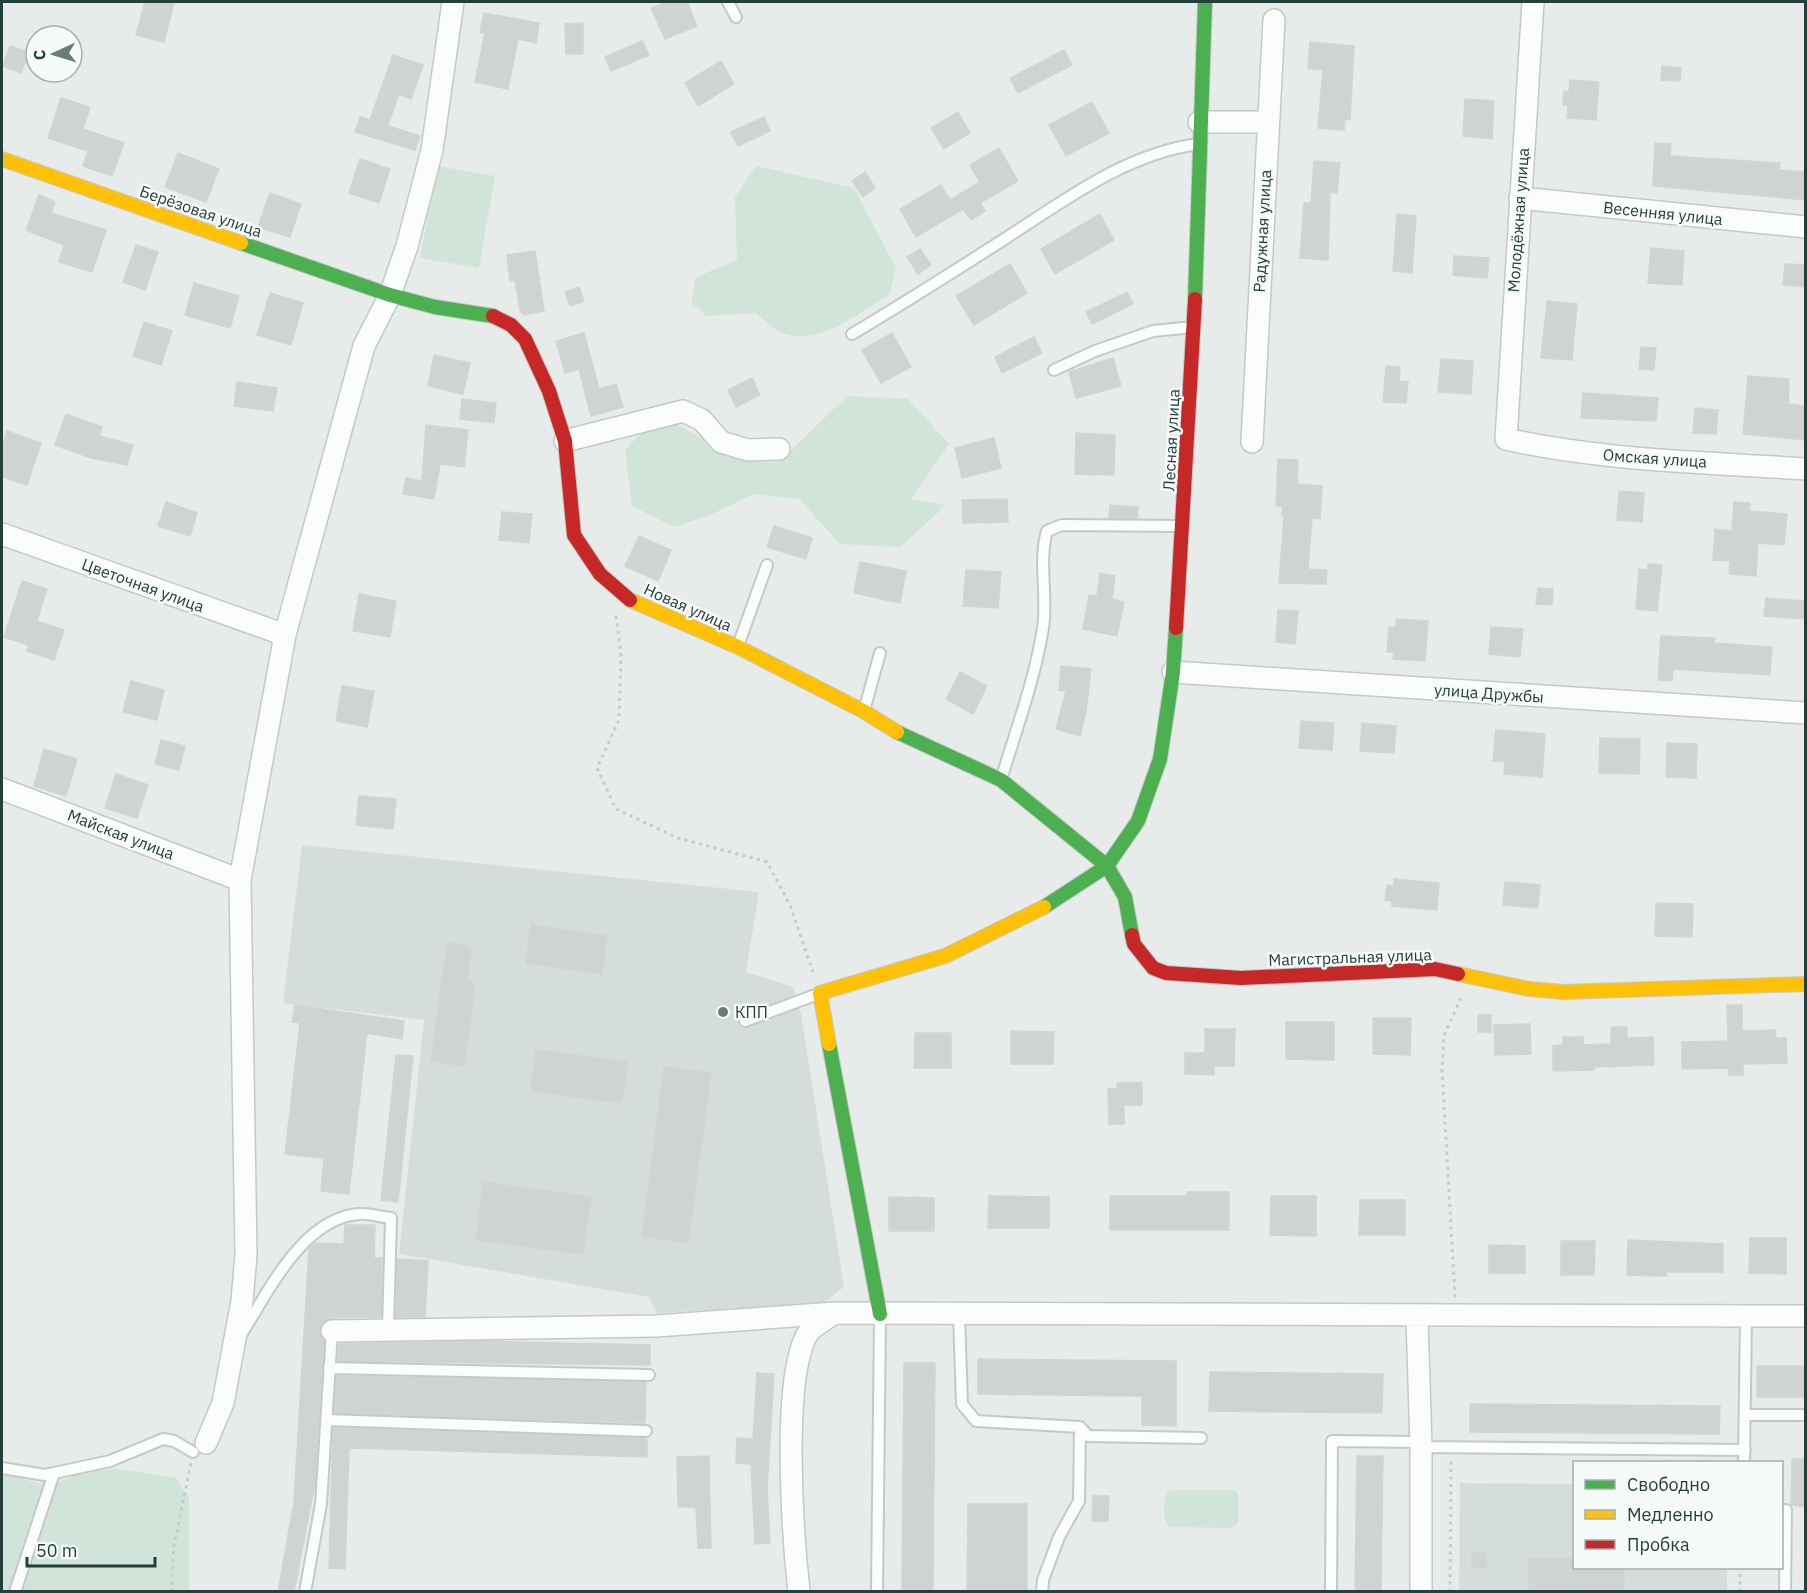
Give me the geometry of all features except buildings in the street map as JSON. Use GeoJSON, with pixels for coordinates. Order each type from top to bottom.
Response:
{"type":"FeatureCollection","features":[{"type":"Feature","properties":{"kind":"street"},"geometry":{"type":"LineString","coordinates":[[199,1447],[223,1403],[242,1301],[246,1255],[240,880],[285,636],[364,346],[390,295],[407,246],[432,150],[453,2]]}},
{"type":"Feature","properties":{"kind":"street","name":"Лесная улица"},"geometry":{"type":"LineString","coordinates":[[1107,866],[1138,821],[1160,759],[1173,672],[1194,327],[1199,122],[1205,2]]}},
{"type":"Feature","properties":{"kind":"street","name":"Молодёжная улица"},"geometry":{"type":"LineString","coordinates":[[1506,439],[1533,2]]}},
{"type":"Feature","properties":{"kind":"street","name":"Радужная улица"},"geometry":{"type":"LineString","coordinates":[[1252,442],[1274,20]]}},
{"type":"Feature","properties":{"kind":"street"},"geometry":{"type":"LineString","coordinates":[[1199,122],[1268,122]]}},
{"type":"Feature","properties":{"kind":"street","name":"Берёзовая улица"},"geometry":{"type":"LineString","coordinates":[[2,159],[390,295]]}},
{"type":"Feature","properties":{"kind":"street","name":"Весенняя улица"},"geometry":{"type":"LineString","coordinates":[[1520,198],[1806,226]]}},
{"type":"Feature","properties":{"kind":"street","name":"Новая улица"},"geometry":{"type":"LineString","coordinates":[[390,295],[435,307],[490,315],[512,325],[525,339],[534,354],[565,441],[574,535],[585,554],[611,585],[642,607],[738,647],[863,711],[894,730],[1001,780],[1107,866]]}},
{"type":"Feature","properties":{"kind":"street"},"geometry":{"type":"LineString","coordinates":[[565,441],[683,411],[702,420],[721,442],[748,450],[779,449]]}},
{"type":"Feature","properties":{"kind":"street","name":"Омская улица"},"geometry":{"type":"LineString","coordinates":[[1506,439],[1543,447],[1606,455],[1806,469]]}},
{"type":"Feature","properties":{"kind":"street","name":"Цветочная улица"},"geometry":{"type":"LineString","coordinates":[[2,534],[285,636]]}},
{"type":"Feature","properties":{"kind":"street","name":"улица Дружбы"},"geometry":{"type":"LineString","coordinates":[[1173,672],[1806,713]]}},
{"type":"Feature","properties":{"kind":"street","name":"Майская улица"},"geometry":{"type":"LineString","coordinates":[[2,789],[240,880]]}},
{"type":"Feature","properties":{"kind":"street"},"geometry":{"type":"LineString","coordinates":[[880,1314],[842,1123],[820,993],[945,956],[1044,908],[1107,866]]}},
{"type":"Feature","properties":{"kind":"street","name":"Магистральная улица"},"geometry":{"type":"LineString","coordinates":[[1107,866],[1125,897],[1134,944],[1153,968],[1166,973],[1241,978],[1434,969],[1467,974],[1528,989],[1564,992],[1806,984]]}},
{"type":"Feature","properties":{"kind":"street"},"geometry":{"type":"LineString","coordinates":[[799,1592],[791,1527],[793,1414],[798,1359],[809,1332],[834,1313]]}},
{"type":"Feature","properties":{"kind":"street"},"geometry":{"type":"LineString","coordinates":[[332,1331],[656,1326],[834,1313],[1417,1317],[1806,1316]]}},
{"type":"Feature","properties":{"kind":"street"},"geometry":{"type":"LineString","coordinates":[[1417,1317],[1421,1445],[1421,1592]]}},
{"type":"Feature","properties":{"kind":"lane"},"geometry":{"type":"LineString","coordinates":[[728,2],[736,17]]}},
{"type":"Feature","properties":{"kind":"lane"},"geometry":{"type":"LineString","coordinates":[[852,334],[915,297],[1086,186],[1143,157],[1172,148],[1199,144]]}},
{"type":"Feature","properties":{"kind":"lane"},"geometry":{"type":"LineString","coordinates":[[1054,370],[1095,351],[1153,331],[1194,327]]}},
{"type":"Feature","properties":{"kind":"lane"},"geometry":{"type":"LineString","coordinates":[[1001,780],[1037,659],[1044,625],[1043,545],[1047,531],[1062,525],[1183,526]]}},
{"type":"Feature","properties":{"kind":"lane"},"geometry":{"type":"LineString","coordinates":[[738,647],[767,565]]}},
{"type":"Feature","properties":{"kind":"lane"},"geometry":{"type":"LineString","coordinates":[[863,711],[880,652]]}},
{"type":"Feature","properties":{"kind":"lane"},"geometry":{"type":"LineString","coordinates":[[745,1021],[820,993]]}},
{"type":"Feature","properties":{"kind":"lane"},"geometry":{"type":"LineString","coordinates":[[233,1345],[293,1255],[318,1227],[358,1214],[391,1218],[388,1330]]}},
{"type":"Feature","properties":{"kind":"lane"},"geometry":{"type":"LineString","coordinates":[[877,1592],[880,1314]]}},
{"type":"Feature","properties":{"kind":"lane"},"geometry":{"type":"LineString","coordinates":[[959,1315],[962,1404],[976,1421],[1080,1427],[1088,1436],[1201,1438]]}},
{"type":"Feature","properties":{"kind":"lane"},"geometry":{"type":"LineString","coordinates":[[1744,1461],[1746,1316]]}},
{"type":"Feature","properties":{"kind":"lane"},"geometry":{"type":"LineString","coordinates":[[305,1592],[321,1504],[332,1331]]}},
{"type":"Feature","properties":{"kind":"lane"},"geometry":{"type":"LineString","coordinates":[[329,1368],[649,1375]]}},
{"type":"Feature","properties":{"kind":"lane"},"geometry":{"type":"LineString","coordinates":[[1745,1414],[1806,1415]]}},
{"type":"Feature","properties":{"kind":"lane"},"geometry":{"type":"LineString","coordinates":[[326,1420],[646,1431]]}},
{"type":"Feature","properties":{"kind":"lane"},"geometry":{"type":"LineString","coordinates":[[1042,1592],[1043,1580],[1059,1537],[1079,1501],[1080,1427]]}},
{"type":"Feature","properties":{"kind":"lane"},"geometry":{"type":"LineString","coordinates":[[2,1468],[45,1474],[54,1473],[110,1461],[163,1439],[199,1447]]}},
{"type":"Feature","properties":{"kind":"lane"},"geometry":{"type":"LineString","coordinates":[[1331,1592],[1332,1441],[1451,1448],[1744,1450]]}},
{"type":"Feature","properties":{"kind":"lane"},"geometry":{"type":"LineString","coordinates":[[15,1592],[54,1473]]}},
{"type":"Feature","properties":{"kind":"lane"},"geometry":{"type":"LineString","coordinates":[[1783,1510],[1786,1510],[1785,1592]]}},
{"type":"Feature","properties":{"kind":"path"},"geometry":{"type":"LineString","coordinates":[[611,585],[621,655],[619,720],[597,768],[616,809],[678,838],[767,862],[790,905],[820,993]]}},
{"type":"Feature","properties":{"kind":"path"},"geometry":{"type":"LineString","coordinates":[[1456,1317],[1442,1070],[1444,1035],[1458,1005],[1467,974]]}},
{"type":"Feature","properties":{"kind":"path"},"geometry":{"type":"LineString","coordinates":[[171,1592],[174,1545],[199,1447]]}},
{"type":"Feature","properties":{"kind":"path"},"geometry":{"type":"LineString","coordinates":[[1450,1592],[1451,1448]]}},
{"type":"Feature","properties":{"kind":"path"},"geometry":{"type":"LineString","coordinates":[[1740,1569],[1740,1592]]}},
{"type":"Feature","properties":{"kind":"shaded area"},"geometry":{"type":"Polygon","coordinates":[[[302,845],[759,892],[746,972],[793,987],[801,1014],[844,1287],[823,1303],[657,1313],[649,1297],[399,1254],[424,1020],[283,1003],[302,845]]]}},
{"type":"Feature","properties":{"kind":"shaded area"},"geometry":{"type":"Polygon","coordinates":[[[1460,1483],[1573,1484],[1573,1569],[1727,1569],[1727,1591],[1459,1592],[1460,1483]]]}},
{"type":"Feature","properties":{"kind":"green space"},"geometry":{"type":"Polygon","coordinates":[[[437,166],[495,176],[479,268],[420,258],[437,166]]]}},
{"type":"Feature","properties":{"kind":"green space"},"geometry":{"type":"Polygon","coordinates":[[[756,166],[854,188],[896,268],[890,294],[837,327],[807,336],[793,336],[778,331],[756,313],[706,316],[691,302],[696,277],[737,260],[735,197],[756,166]]]}},
{"type":"Feature","properties":{"kind":"green space"},"geometry":{"type":"Polygon","coordinates":[[[847,396],[908,399],[949,444],[911,499],[946,505],[901,547],[840,544],[799,499],[754,494],[710,515],[674,527],[632,506],[625,450],[640,434],[674,423],[723,452],[746,460],[779,462],[847,396]]]}},
{"type":"Feature","properties":{"kind":"green space"},"geometry":{"type":"Polygon","coordinates":[[[115,1469],[175,1477],[189,1497],[189,1591],[2,1591],[2,1474],[51,1486],[82,1472],[115,1469]]]}},
{"type":"Feature","properties":{"kind":"green space"},"geometry":{"type":"Polygon","coordinates":[[[1170,1490],[1235,1490],[1239,1497],[1238,1523],[1231,1528],[1169,1527],[1165,1519],[1164,1508],[1165,1498],[1170,1490]]]}},
{"type":"Feature","properties":{"kind":"traffic: fast"},"geometry":{"type":"LineString","coordinates":[[1195,299],[1205,2]]}},
{"type":"Feature","properties":{"kind":"traffic: fast"},"geometry":{"type":"LineString","coordinates":[[241,243],[390,295],[435,307],[493,316]]}},
{"type":"Feature","properties":{"kind":"traffic: fast"},"geometry":{"type":"LineString","coordinates":[[1044,907],[1107,866],[1138,821],[1160,759],[1173,672],[1176,628]]}},
{"type":"Feature","properties":{"kind":"traffic: fast"},"geometry":{"type":"LineString","coordinates":[[897,732],[1001,780],[1107,866],[1125,897],[1132,935]]}},
{"type":"Feature","properties":{"kind":"traffic: fast"},"geometry":{"type":"LineString","coordinates":[[829,1044],[880,1314]]}},
{"type":"Feature","properties":{"kind":"traffic: slow"},"geometry":{"type":"LineString","coordinates":[[2,159],[241,243]]}},
{"type":"Feature","properties":{"kind":"traffic: slow"},"geometry":{"type":"LineString","coordinates":[[630,600],[738,647],[863,711],[897,732]]}},
{"type":"Feature","properties":{"kind":"traffic: slow"},"geometry":{"type":"LineString","coordinates":[[829,1044],[820,993],[945,956],[1044,907]]}},
{"type":"Feature","properties":{"kind":"traffic: slow"},"geometry":{"type":"LineString","coordinates":[[1458,974],[1529,989],[1564,992],[1806,984]]}},
{"type":"Feature","properties":{"kind":"traffic: jam"},"geometry":{"type":"LineString","coordinates":[[1176,628],[1195,299]]}},
{"type":"Feature","properties":{"kind":"traffic: jam"},"geometry":{"type":"LineString","coordinates":[[493,316],[511,325],[525,339],[549,391],[565,441],[574,535],[600,574],[630,600]]}},
{"type":"Feature","properties":{"kind":"traffic: jam"},"geometry":{"type":"LineString","coordinates":[[1132,935],[1134,944],[1153,968],[1166,973],[1241,978],[1435,969],[1458,974]]}},
{"type":"Feature","properties":{"kind":"place","name":"КПП"},"geometry":{"type":"Point","coordinates":[723,1012]}}]}
